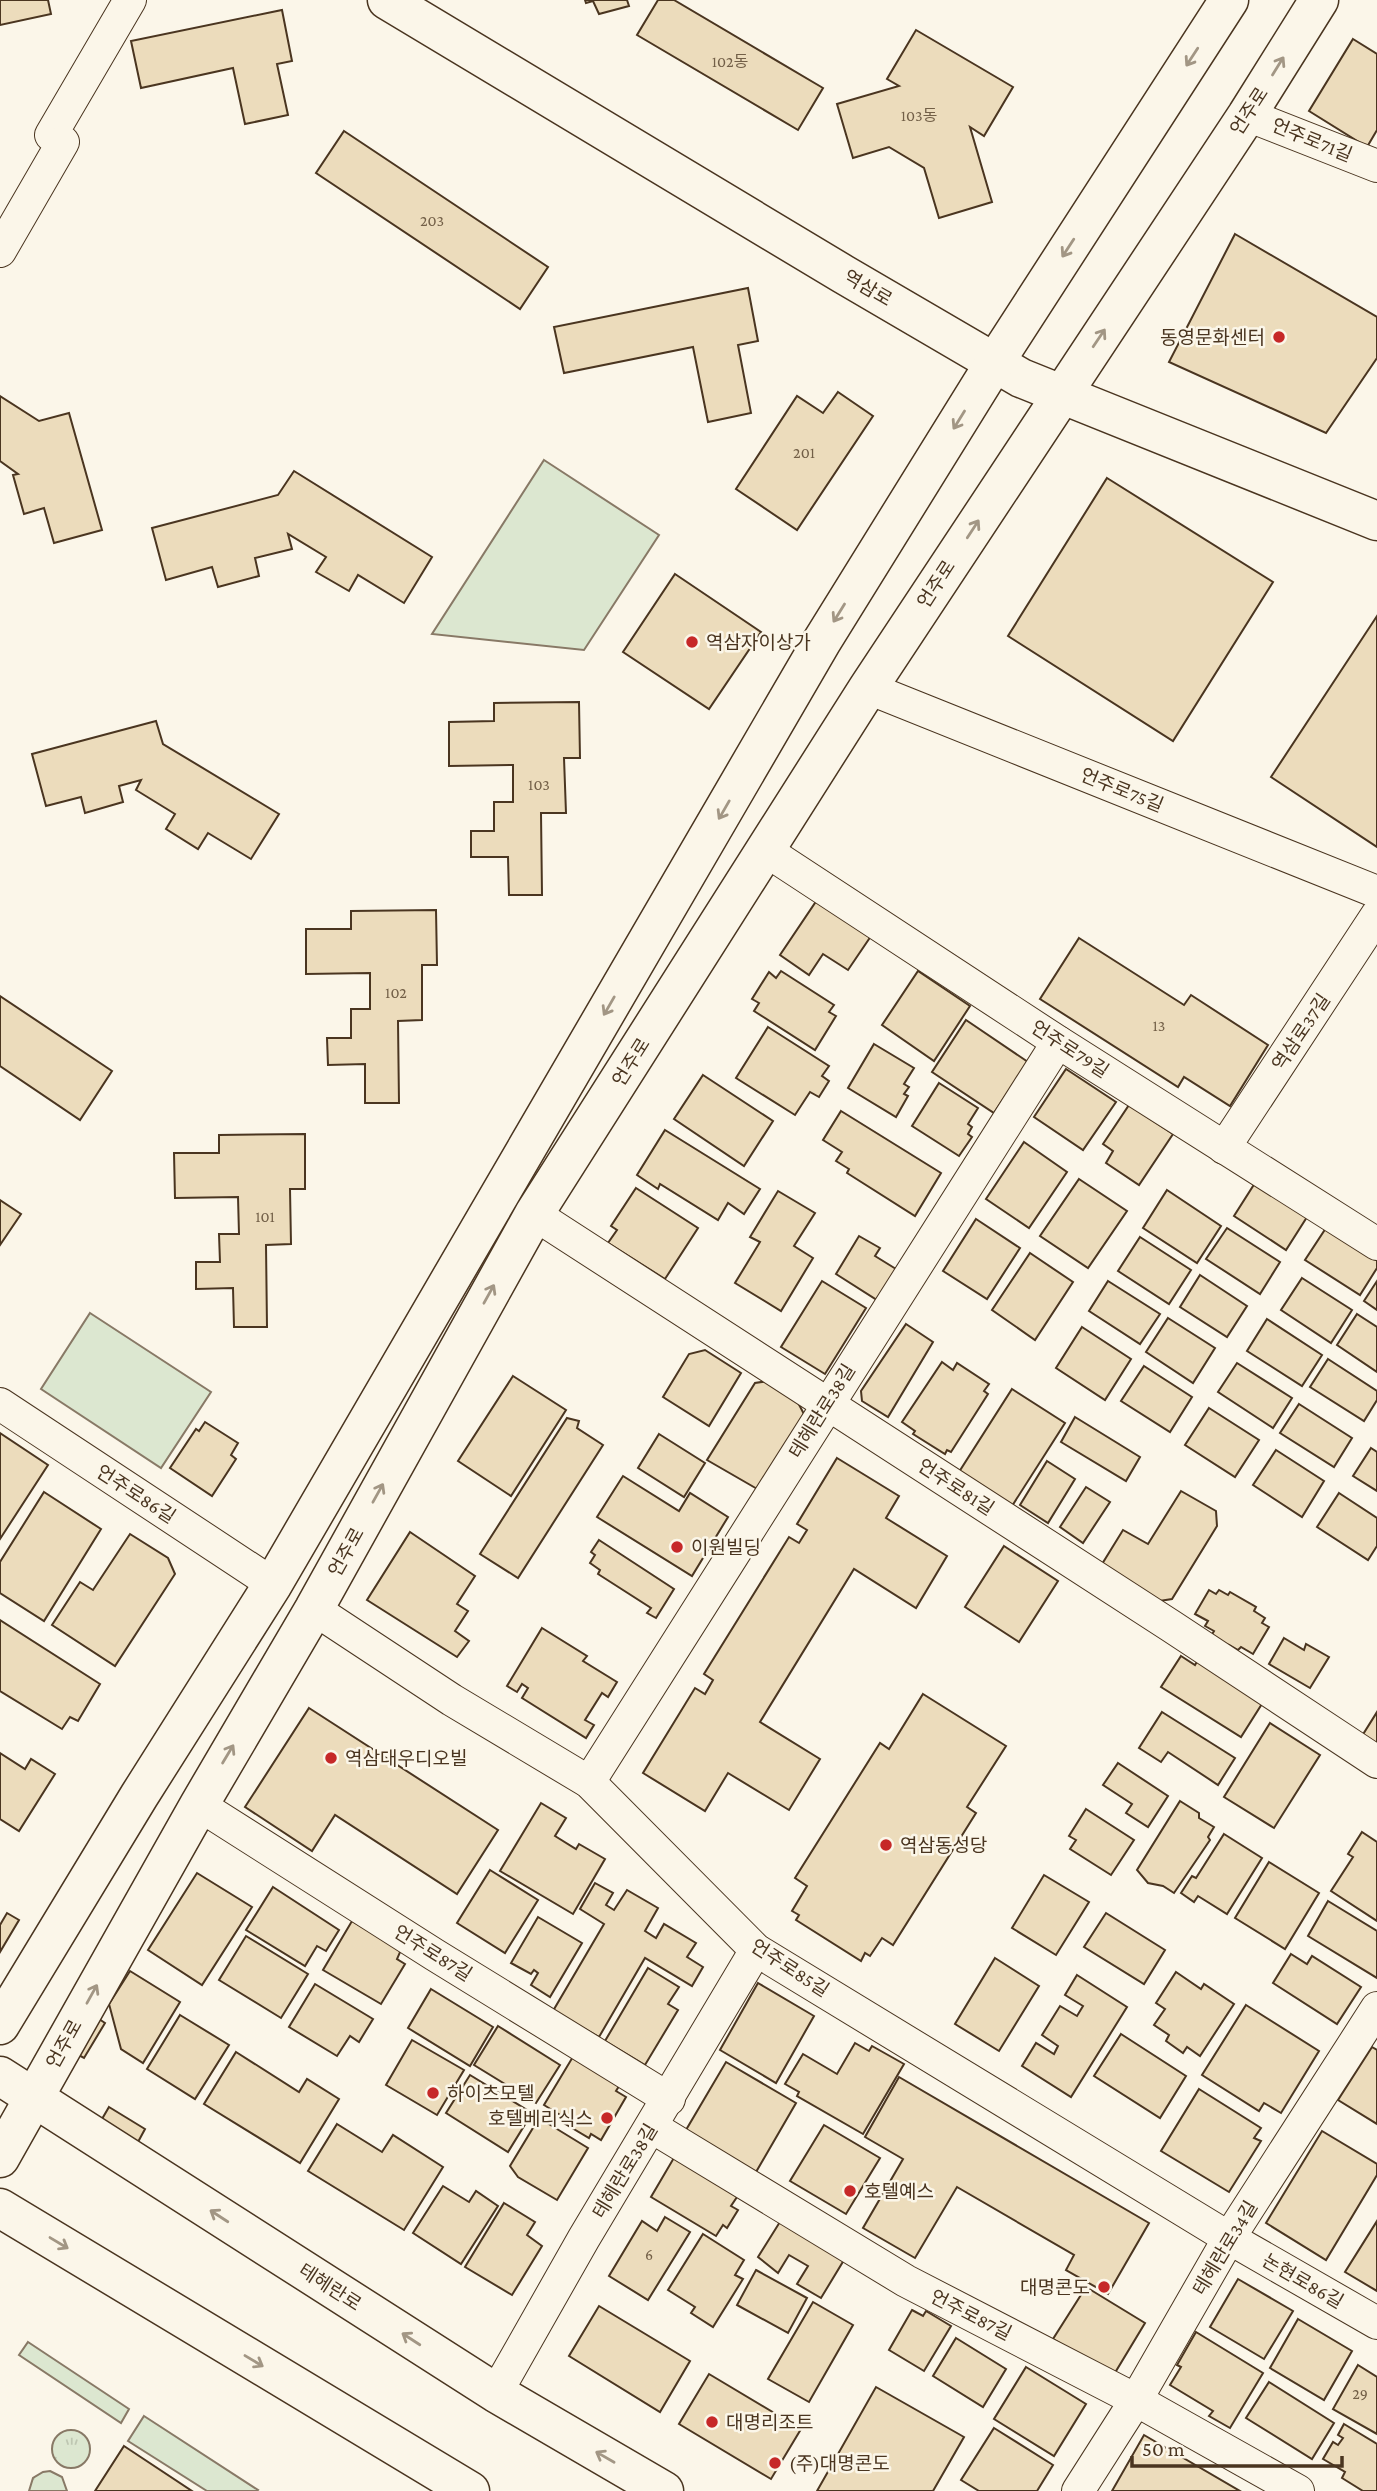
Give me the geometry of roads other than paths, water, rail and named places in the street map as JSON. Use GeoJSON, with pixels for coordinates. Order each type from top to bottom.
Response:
{"type":"FeatureCollection","features":[{"type":"Feature","properties":{"kind":"main road","name":"역삼로"},"geometry":{"type":"LineString","coordinates":[[387,0],[1021,378],[1377,521]]}},
{"type":"Feature","properties":{"kind":"main road"},"geometry":{"type":"LineString","coordinates":[[0,2025],[273,1584],[822,641],[995,362],[1229,0]]}},
{"type":"Feature","properties":{"kind":"main road","name":"언주로"},"geometry":{"type":"LineString","coordinates":[[0,2158],[198,1805],[314,1609],[534,1214],[868,688],[1247,115],[1319,0]]}},
{"type":"Feature","properties":{"kind":"main road","name":"테헤란로"},"geometry":{"type":"LineString","coordinates":[[0,2076],[496,2393],[664,2491]]}},
{"type":"Feature","properties":{"kind":"main road"},"geometry":{"type":"LineString","coordinates":[[0,2208],[452,2486]]}},
{"type":"Feature","properties":{"kind":"street"},"geometry":{"type":"LineString","coordinates":[[0,251],[130,0]]}},
{"type":"Feature","properties":{"kind":"street","name":"언주로71길"},"geometry":{"type":"LineString","coordinates":[[1247,115],[1377,166]]}},
{"type":"Feature","properties":{"kind":"street","name":"언주로75길"},"geometry":{"type":"LineString","coordinates":[[868,688],[1377,892]]}},
{"type":"Feature","properties":{"kind":"street","name":"언주로79길"},"geometry":{"type":"LineString","coordinates":[[765,850],[1058,1042],[1377,1244]]}},
{"type":"Feature","properties":{"kind":"street","name":"역삼로37길"},"geometry":{"type":"LineString","coordinates":[[1224,1148],[1377,915]]}},
{"type":"Feature","properties":{"kind":"street","name":"테헤란로38길"},"geometry":{"type":"LineString","coordinates":[[589,1782],[1058,1042]]}},
{"type":"Feature","properties":{"kind":"street","name":"언주로81길"},"geometry":{"type":"LineString","coordinates":[[534,1214],[1377,1762]]}},
{"type":"Feature","properties":{"kind":"street","name":"언주로86길"},"geometry":{"type":"LineString","coordinates":[[0,1404],[273,1584]]}},
{"type":"Feature","properties":{"kind":"street","name":"언주로85길"},"geometry":{"type":"LineString","coordinates":[[314,1609],[452,1700],[589,1782],[756,1950],[1229,2238]]}},
{"type":"Feature","properties":{"kind":"street","name":"언주로87길"},"geometry":{"type":"LineString","coordinates":[[198,1805],[669,2099]]}},
{"type":"Feature","properties":{"kind":"street","name":"테헤란로38길"},"geometry":{"type":"LineString","coordinates":[[496,2393],[584,2238],[756,1950]]}},
{"type":"Feature","properties":{"kind":"street","name":"테헤란로34길"},"geometry":{"type":"LineString","coordinates":[[1078,2491],[1136,2400],[1229,2238],[1377,2008]]}},
{"type":"Feature","properties":{"kind":"street","name":"언주로87길"},"geometry":{"type":"LineString","coordinates":[[652,2127],[906,2281],[1136,2400],[1298,2491]]}},
{"type":"Feature","properties":{"kind":"street","name":"논현로86길"},"geometry":{"type":"LineString","coordinates":[[1229,2238],[1377,2323]]}},
{"type":"Feature","properties":{"kind":"place","name":"동영문화센터"},"geometry":{"type":"Point","coordinates":[1279,337]}},
{"type":"Feature","properties":{"kind":"place","name":"역삼자이상가"},"geometry":{"type":"Point","coordinates":[692,642]}},
{"type":"Feature","properties":{"kind":"place","name":"이원빌딩"},"geometry":{"type":"Point","coordinates":[677,1547]}},
{"type":"Feature","properties":{"kind":"place","name":"역삼대우디오빌"},"geometry":{"type":"Point","coordinates":[331,1758]}},
{"type":"Feature","properties":{"kind":"place","name":"역삼동성당"},"geometry":{"type":"Point","coordinates":[886,1845]}},
{"type":"Feature","properties":{"kind":"place","name":"하이츠모텔"},"geometry":{"type":"Point","coordinates":[433,2093]}},
{"type":"Feature","properties":{"kind":"place","name":"호텔베리식스"},"geometry":{"type":"Point","coordinates":[607,2118]}},
{"type":"Feature","properties":{"kind":"place","name":"호텔예스"},"geometry":{"type":"Point","coordinates":[850,2191]}},
{"type":"Feature","properties":{"kind":"place","name":"대명콘도"},"geometry":{"type":"Point","coordinates":[1104,2287]}},
{"type":"Feature","properties":{"kind":"place","name":"대명리조트"},"geometry":{"type":"Point","coordinates":[712,2422]}},
{"type":"Feature","properties":{"kind":"place","name":"(주)대명콘도"},"geometry":{"type":"Point","coordinates":[775,2463]}}]}
